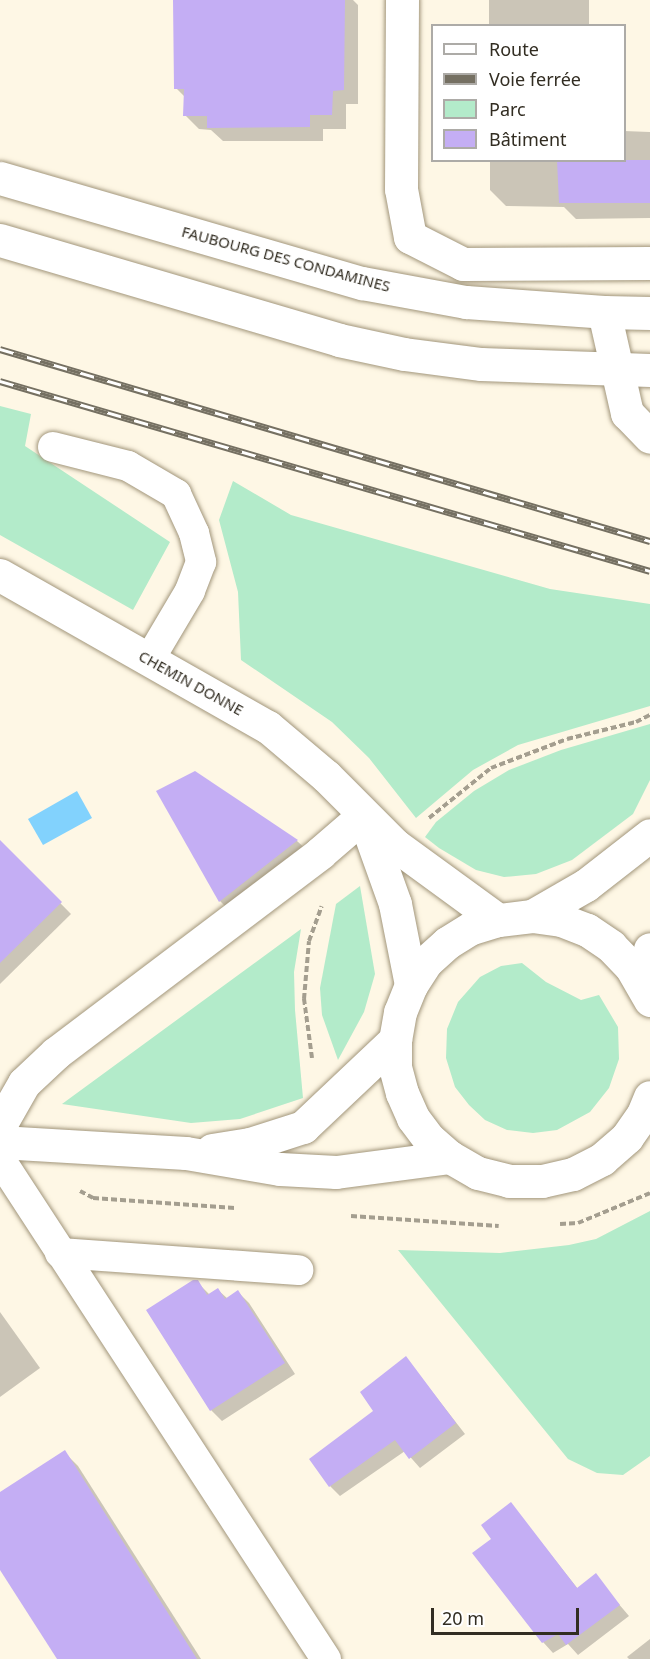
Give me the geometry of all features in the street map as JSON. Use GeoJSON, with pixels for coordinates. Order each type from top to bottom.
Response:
{"type":"FeatureCollection","features":[{"type":"Feature","properties":{"kind":"street"},"geometry":{"type":"LineString","coordinates":[[402,0],[401,189],[410,237],[463,264],[650,263]]}},
{"type":"Feature","properties":{"kind":"street","name":"FAUBOURG DES CONDAMINES"},"geometry":{"type":"LineString","coordinates":[[0,178],[362,283],[466,302],[650,313]]}},
{"type":"Feature","properties":{"kind":"street"},"geometry":{"type":"LineString","coordinates":[[0,240],[339,340],[404,354],[481,364],[650,370]]}},
{"type":"Feature","properties":{"kind":"street"},"geometry":{"type":"LineString","coordinates":[[604,312],[627,413],[650,437]]}},
{"type":"Feature","properties":{"kind":"street","name":"CHEMIN DONNE"},"geometry":{"type":"LineString","coordinates":[[0,575],[267,727],[326,776],[363,816],[395,845],[498,920]]}},
{"type":"Feature","properties":{"kind":"street"},"geometry":{"type":"LineString","coordinates":[[0,1125],[24,1083],[56,1053],[310,861],[363,816]]}},
{"type":"Feature","properties":{"kind":"street","name":"CHEMIN DONNE"},"geometry":{"type":"LineString","coordinates":[[363,816],[395,904],[411,985]]}},
{"type":"Feature","properties":{"kind":"street"},"geometry":{"type":"LineString","coordinates":[[532,916],[586,885],[650,835]]}},
{"type":"Feature","properties":{"kind":"street"},"geometry":{"type":"LineString","coordinates":[[648,995],[631,966],[587,930],[561,920],[532,916],[498,920],[471,928],[447,943],[426,962],[411,985],[400,1012],[395,1040],[395,1067],[402,1093],[413,1118],[429,1139],[450,1157],[478,1173],[509,1181],[542,1181],[573,1174],[602,1159],[638,1135],[650,1097]]}},
{"type":"Feature","properties":{"kind":"street"},"geometry":{"type":"LineString","coordinates":[[648,995],[650,949]]}},
{"type":"Feature","properties":{"kind":"street"},"geometry":{"type":"LineString","coordinates":[[186,1153],[250,1144],[303,1127],[395,1040]]}},
{"type":"Feature","properties":{"kind":"street"},"geometry":{"type":"LineString","coordinates":[[0,1142],[186,1153],[280,1169],[336,1172],[450,1157]]}},
{"type":"Feature","properties":{"kind":"lane"},"geometry":{"type":"LineString","coordinates":[[52,447],[128,466],[176,494],[185,513],[194,533],[201,562],[190,591],[149,660]]}},
{"type":"Feature","properties":{"kind":"lane"},"geometry":{"type":"LineString","coordinates":[[0,1159],[326,1659]]}},
{"type":"Feature","properties":{"kind":"lane"},"geometry":{"type":"LineString","coordinates":[[60,1253],[298,1270]]}},
{"type":"Feature","properties":{"kind":"path"},"geometry":{"type":"LineString","coordinates":[[395,845],[491,768],[567,739],[636,722],[650,715]]}},
{"type":"Feature","properties":{"kind":"green space"},"geometry":{"type":"Polygon","coordinates":[[[0,406],[31,414],[25,446],[170,542],[133,610],[0,535],[0,406]]]}},
{"type":"Feature","properties":{"kind":"green space"},"geometry":{"type":"Polygon","coordinates":[[[233,481],[291,515],[550,589],[650,604],[650,706],[518,745],[473,770],[416,818],[369,758],[332,722],[241,660],[238,592],[219,520],[233,481]]]}},
{"type":"Feature","properties":{"kind":"green space"},"geometry":{"type":"Polygon","coordinates":[[[650,724],[650,780],[633,814],[572,860],[536,874],[504,877],[476,870],[425,837],[436,822],[474,791],[509,770],[561,750],[650,724]]]}},
{"type":"Feature","properties":{"kind":"green space"},"geometry":{"type":"Polygon","coordinates":[[[360,886],[375,974],[364,1012],[338,1060],[322,1015],[320,988],[336,904],[360,886]]]}},
{"type":"Feature","properties":{"kind":"green space"},"geometry":{"type":"Polygon","coordinates":[[[301,929],[294,972],[303,1098],[240,1119],[191,1123],[62,1104],[301,929]]]}},
{"type":"Feature","properties":{"kind":"green space"},"geometry":{"type":"Polygon","coordinates":[[[522,963],[546,982],[581,1000],[599,995],[618,1027],[619,1059],[609,1088],[590,1112],[557,1130],[533,1133],[507,1130],[485,1120],[455,1087],[446,1058],[447,1029],[458,1002],[480,977],[501,966],[522,963]]]}},
{"type":"Feature","properties":{"kind":"green space"},"geometry":{"type":"Polygon","coordinates":[[[650,1211],[650,1456],[623,1475],[597,1473],[568,1459],[398,1250],[500,1253],[569,1245],[596,1239],[650,1211]]]}},
{"type":"Feature","properties":{"kind":"water"},"geometry":{"type":"Polygon","coordinates":[[[77,791],[92,818],[43,845],[28,819],[77,791]]]}},
{"type":"Feature","properties":{"kind":"building"},"geometry":{"type":"Polygon","coordinates":[[[173,0],[345,0],[344,90],[333,91],[332,115],[310,115],[310,127],[207,128],[207,116],[183,116],[184,89],[174,89],[173,0]]]}},
{"type":"Feature","properties":{"kind":"building"},"geometry":{"type":"Polygon","coordinates":[[[650,160],[650,203],[559,203],[557,162],[650,160]]]}},
{"type":"Feature","properties":{"kind":"building"},"geometry":{"type":"Polygon","coordinates":[[[195,771],[298,840],[219,902],[156,791],[195,771]]]}},
{"type":"Feature","properties":{"kind":"building"},"geometry":{"type":"Polygon","coordinates":[[[0,840],[62,902],[0,963],[0,840]]]}},
{"type":"Feature","properties":{"kind":"building"},"geometry":{"type":"Polygon","coordinates":[[[193,1280],[198,1280],[207,1295],[218,1288],[225,1299],[238,1290],[285,1363],[210,1411],[146,1310],[193,1280]]]}},
{"type":"Feature","properties":{"kind":"building"},"geometry":{"type":"Polygon","coordinates":[[[406,1356],[456,1423],[409,1459],[395,1440],[329,1487],[309,1459],[373,1411],[360,1392],[406,1356]]]}},
{"type":"Feature","properties":{"kind":"building"},"geometry":{"type":"Polygon","coordinates":[[[65,1450],[197,1659],[57,1659],[0,1570],[0,1492],[65,1450]]]}},
{"type":"Feature","properties":{"kind":"building"},"geometry":{"type":"Polygon","coordinates":[[[511,1502],[577,1588],[596,1573],[620,1605],[566,1645],[558,1634],[542,1643],[472,1553],[491,1539],[481,1525],[511,1502]]]}},
{"type":"Feature","properties":{"kind":"railway"},"geometry":{"type":"LineString","coordinates":[[0,349],[650,541]]}},
{"type":"Feature","properties":{"kind":"railway"},"geometry":{"type":"LineString","coordinates":[[0,381],[650,571]]}}]}
